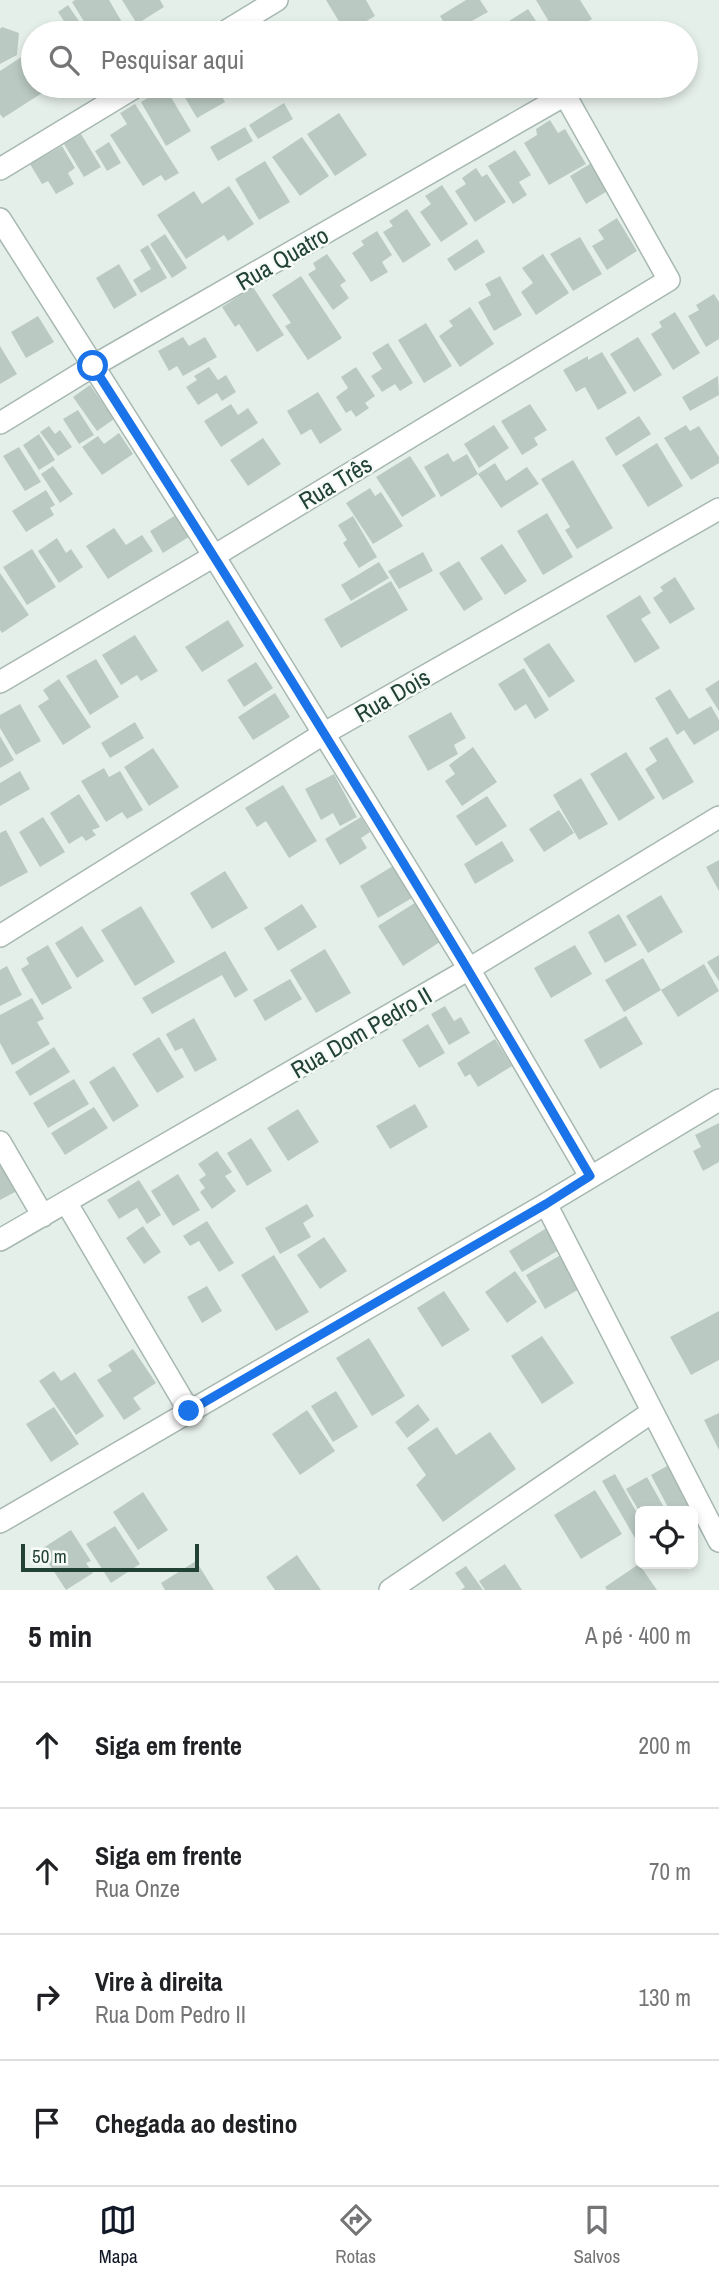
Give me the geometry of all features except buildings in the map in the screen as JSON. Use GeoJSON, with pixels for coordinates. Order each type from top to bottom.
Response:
{"type":"FeatureCollection","features":[{"type":"Feature","properties":{"kind":"street"},"geometry":{"type":"LineString","coordinates":[[243,21],[277,0]]}},
{"type":"Feature","properties":{"kind":"street"},"geometry":{"type":"LineString","coordinates":[[0,169],[117,98]]}},
{"type":"Feature","properties":{"kind":"street","name":"Rua Quatro"},"geometry":{"type":"LineString","coordinates":[[0,423],[93,366],[560,98]]}},
{"type":"Feature","properties":{"kind":"street","name":"Rua Quatro"},"geometry":{"type":"LineString","coordinates":[[567,98],[669,280]]}},
{"type":"Feature","properties":{"kind":"street"},"geometry":{"type":"LineString","coordinates":[[0,219],[214,556],[469,969],[590,1176]]}},
{"type":"Feature","properties":{"kind":"street","name":"Rua Três"},"geometry":{"type":"LineString","coordinates":[[0,682],[214,556],[669,280]]}},
{"type":"Feature","properties":{"kind":"street","name":"Rua Dois"},"geometry":{"type":"LineString","coordinates":[[0,936],[323,734],[719,509]]}},
{"type":"Feature","properties":{"kind":"street","name":"Rua Dom Pedro II"},"geometry":{"type":"LineString","coordinates":[[0,1240],[469,969],[719,817]]}},
{"type":"Feature","properties":{"kind":"street"},"geometry":{"type":"LineString","coordinates":[[0,1522],[546,1204],[719,1100]]}},
{"type":"Feature","properties":{"kind":"street"},"geometry":{"type":"LineString","coordinates":[[0,1142],[43,1216]]}},
{"type":"Feature","properties":{"kind":"street"},"geometry":{"type":"LineString","coordinates":[[66,1202],[189,1411]]}},
{"type":"Feature","properties":{"kind":"street"},"geometry":{"type":"LineString","coordinates":[[546,1204],[719,1541]]}},
{"type":"Feature","properties":{"kind":"street"},"geometry":{"type":"LineString","coordinates":[[390,1590],[652,1412]]}},
{"type":"Feature","properties":{"kind":"route"},"geometry":{"type":"LineString","coordinates":[[93,366],[214,556],[469,969],[590,1176],[189,1411]]}}]}
